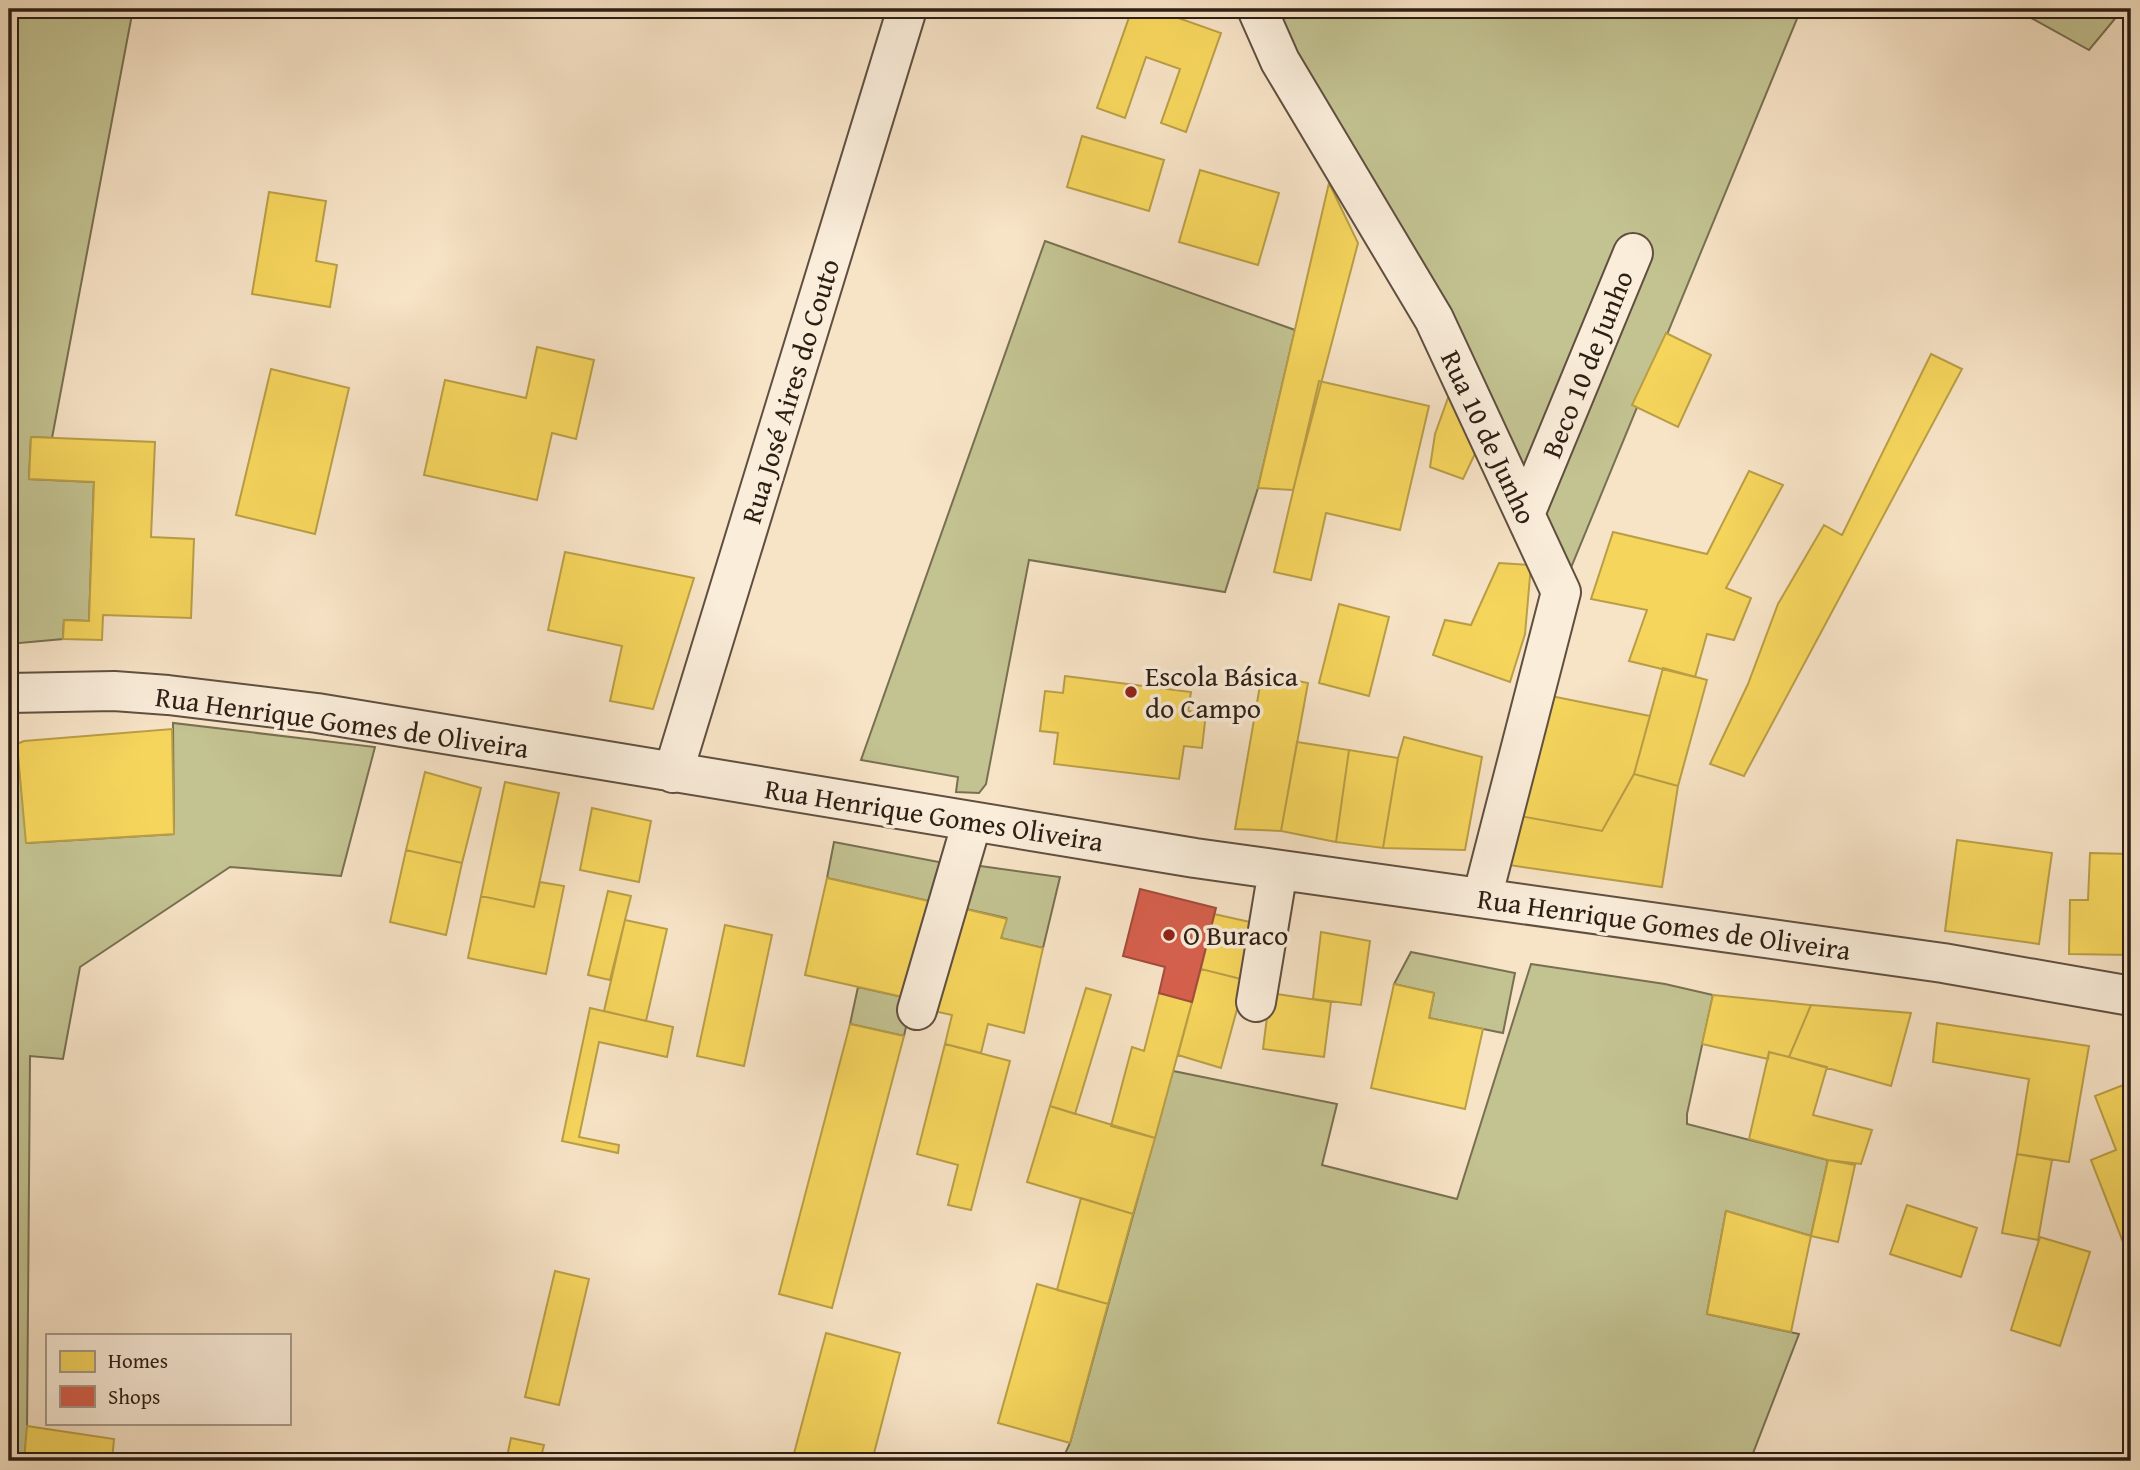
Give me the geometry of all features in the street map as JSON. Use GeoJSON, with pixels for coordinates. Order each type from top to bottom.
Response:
{"type":"FeatureCollection","features":[{"type":"Feature","properties":{"kind":"street","name":"Rua José Aires do Couto"},"geometry":{"type":"LineString","coordinates":[[673,773],[907,9]]}},
{"type":"Feature","properties":{"kind":"street","name":"Rua 10 de Junho"},"geometry":{"type":"LineString","coordinates":[[1257,9],[1280,61],[1434,319],[1561,592],[1482,898]]}},
{"type":"Feature","properties":{"kind":"street","name":"Beco 10 de Junho"},"geometry":{"type":"LineString","coordinates":[[1525,514],[1633,253]]}},
{"type":"Feature","properties":{"kind":"street","name":"Rua Henrique Gomes de Oliveira"},"geometry":{"type":"LineString","coordinates":[[9,693],[114,691],[225,701],[317,713],[673,773]]}},
{"type":"Feature","properties":{"kind":"street","name":"Rua Henrique Gomes Oliveira"},"geometry":{"type":"LineString","coordinates":[[673,773],[1195,858]]}},
{"type":"Feature","properties":{"kind":"street"},"geometry":{"type":"LineString","coordinates":[[917,1010],[972,822]]}},
{"type":"Feature","properties":{"kind":"street","name":"Rua Henrique Gomes de Oliveira"},"geometry":{"type":"LineString","coordinates":[[1195,858],[1943,963],[2131,996]]}},
{"type":"Feature","properties":{"kind":"street"},"geometry":{"type":"LineString","coordinates":[[1256,1002],[1278,870]]}},
{"type":"Feature","properties":{"kind":"shaded area"},"geometry":{"type":"Polygon","coordinates":[[[9,9],[133,9],[52,438],[31,437],[29,479],[94,482],[89,621],[64,620],[63,639],[9,644],[9,9]]]}},
{"type":"Feature","properties":{"kind":"shaded area"},"geometry":{"type":"Polygon","coordinates":[[[1257,9],[1801,9],[1561,592],[1257,9]]]}},
{"type":"Feature","properties":{"kind":"shaded area"},"geometry":{"type":"Polygon","coordinates":[[[2015,9],[2123,9],[2089,50],[2015,9]]]}},
{"type":"Feature","properties":{"kind":"shaded area"},"geometry":{"type":"Polygon","coordinates":[[[1045,241],[1295,330],[1258,488],[1225,592],[1029,560],[986,784],[979,793],[956,792],[958,777],[861,760],[1045,241]]]}},
{"type":"Feature","properties":{"kind":"shaded area"},"geometry":{"type":"Polygon","coordinates":[[[9,721],[15,721],[27,843],[174,834],[173,723],[375,747],[341,876],[230,867],[80,967],[63,1059],[30,1056],[27,1433],[24,1461],[9,1461],[9,721]]]}},
{"type":"Feature","properties":{"kind":"shaded area"},"geometry":{"type":"Polygon","coordinates":[[[834,842],[944,863],[933,902],[827,878],[834,842]]]}},
{"type":"Feature","properties":{"kind":"shaded area"},"geometry":{"type":"Polygon","coordinates":[[[966,864],[1060,877],[1043,948],[1001,938],[1006,918],[953,906],[966,864]]]}},
{"type":"Feature","properties":{"kind":"shaded area"},"geometry":{"type":"Polygon","coordinates":[[[1411,952],[1515,973],[1503,1033],[1429,1018],[1434,993],[1394,984],[1411,952]]]}},
{"type":"Feature","properties":{"kind":"shaded area"},"geometry":{"type":"Polygon","coordinates":[[[1531,964],[1665,984],[1713,995],[1687,1124],[1828,1160],[1811,1236],[1726,1211],[1707,1314],[1799,1334],[1750,1461],[1073,1461],[1063,1458],[1070,1443],[1173,1071],[1337,1104],[1322,1165],[1457,1199],[1531,964]]]}},
{"type":"Feature","properties":{"kind":"shaded area"},"geometry":{"type":"Polygon","coordinates":[[[858,987],[912,999],[904,1036],[850,1024],[858,987]]]}},
{"type":"Feature","properties":{"kind":"building: Homes"},"geometry":{"type":"Polygon","coordinates":[[[1132,9],[1153,9],[1221,33],[1186,132],[1161,123],[1180,69],[1146,57],[1125,118],[1097,108],[1132,9]]]}},
{"type":"Feature","properties":{"kind":"building: Homes"},"geometry":{"type":"Polygon","coordinates":[[[1082,136],[1164,160],[1149,211],[1067,187],[1082,136]]]}},
{"type":"Feature","properties":{"kind":"building: Homes"},"geometry":{"type":"Polygon","coordinates":[[[1200,170],[1279,193],[1258,265],[1179,242],[1200,170]]]}},
{"type":"Feature","properties":{"kind":"building: Homes"},"geometry":{"type":"Polygon","coordinates":[[[1329,183],[1358,243],[1293,490],[1258,488],[1329,183]]]}},
{"type":"Feature","properties":{"kind":"building: Homes"},"geometry":{"type":"Polygon","coordinates":[[[269,192],[326,201],[316,261],[337,265],[330,307],[252,294],[269,192]]]}},
{"type":"Feature","properties":{"kind":"building: Homes"},"geometry":{"type":"Polygon","coordinates":[[[1666,333],[1711,355],[1678,427],[1632,405],[1666,333]]]}},
{"type":"Feature","properties":{"kind":"building: Homes"},"geometry":{"type":"Polygon","coordinates":[[[537,347],[594,360],[576,439],[552,433],[537,500],[424,475],[445,380],[526,398],[537,347]]]}},
{"type":"Feature","properties":{"kind":"building: Homes"},"geometry":{"type":"Polygon","coordinates":[[[1931,354],[1962,369],[1744,776],[1710,764],[1748,684],[1778,604],[1824,525],[1842,535],[1931,354]]]}},
{"type":"Feature","properties":{"kind":"building: Homes"},"geometry":{"type":"Polygon","coordinates":[[[271,369],[349,388],[315,534],[236,515],[271,369]]]}},
{"type":"Feature","properties":{"kind":"building: Homes"},"geometry":{"type":"Polygon","coordinates":[[[1319,381],[1429,406],[1400,530],[1326,513],[1311,580],[1274,572],[1319,381]]]}},
{"type":"Feature","properties":{"kind":"building: Homes"},"geometry":{"type":"Polygon","coordinates":[[[1453,384],[1481,441],[1463,479],[1430,467],[1435,434],[1453,384]]]}},
{"type":"Feature","properties":{"kind":"building: Homes"},"geometry":{"type":"Polygon","coordinates":[[[31,437],[155,442],[151,537],[194,539],[191,618],[103,615],[102,640],[63,639],[64,620],[89,621],[94,482],[29,479],[31,437]]]}},
{"type":"Feature","properties":{"kind":"building: Homes"},"geometry":{"type":"Polygon","coordinates":[[[1749,471],[1783,485],[1726,588],[1751,598],[1734,640],[1707,634],[1695,677],[1629,661],[1647,610],[1591,599],[1613,532],[1707,554],[1749,471]]]}},
{"type":"Feature","properties":{"kind":"building: Homes"},"geometry":{"type":"Polygon","coordinates":[[[565,552],[694,578],[653,709],[610,701],[622,646],[548,630],[565,552]]]}},
{"type":"Feature","properties":{"kind":"building: Homes"},"geometry":{"type":"Polygon","coordinates":[[[1499,563],[1531,565],[1525,634],[1510,682],[1433,655],[1445,620],[1471,625],[1499,563]]]}},
{"type":"Feature","properties":{"kind":"building: Homes"},"geometry":{"type":"Polygon","coordinates":[[[1339,604],[1389,617],[1369,696],[1319,683],[1339,604]]]}},
{"type":"Feature","properties":{"kind":"building: Homes"},"geometry":{"type":"Polygon","coordinates":[[[1663,668],[1707,680],[1678,786],[1634,774],[1663,668]]]}},
{"type":"Feature","properties":{"kind":"building: Homes"},"geometry":{"type":"Polygon","coordinates":[[[1262,674],[1308,683],[1281,831],[1235,829],[1262,674]]]}},
{"type":"Feature","properties":{"kind":"building: Homes"},"geometry":{"type":"Polygon","coordinates":[[[1065,676],[1191,692],[1188,711],[1206,713],[1202,748],[1184,746],[1179,779],[1054,764],[1058,733],[1040,731],[1045,691],[1063,693],[1065,676]]]}},
{"type":"Feature","properties":{"kind":"building: Homes"},"geometry":{"type":"Polygon","coordinates":[[[1551,696],[1650,716],[1634,774],[1602,831],[1509,814],[1551,696]]]}},
{"type":"Feature","properties":{"kind":"building: Homes"},"geometry":{"type":"Polygon","coordinates":[[[172,729],[174,834],[26,843],[17,744],[24,741],[172,729]]]}},
{"type":"Feature","properties":{"kind":"building: Homes"},"geometry":{"type":"Polygon","coordinates":[[[1404,737],[1482,757],[1465,850],[1383,848],[1404,737]]]}},
{"type":"Feature","properties":{"kind":"building: Homes"},"geometry":{"type":"Polygon","coordinates":[[[1297,742],[1349,750],[1336,842],[1281,831],[1297,742]]]}},
{"type":"Feature","properties":{"kind":"building: Homes"},"geometry":{"type":"Polygon","coordinates":[[[1349,750],[1398,758],[1383,848],[1336,842],[1349,750]]]}},
{"type":"Feature","properties":{"kind":"building: Homes"},"geometry":{"type":"Polygon","coordinates":[[[425,772],[481,788],[462,863],[406,850],[425,772]]]}},
{"type":"Feature","properties":{"kind":"building: Homes"},"geometry":{"type":"Polygon","coordinates":[[[1634,774],[1678,786],[1662,887],[1502,864],[1509,814],[1602,831],[1634,774]]]}},
{"type":"Feature","properties":{"kind":"building: Homes"},"geometry":{"type":"Polygon","coordinates":[[[505,782],[559,793],[534,907],[481,896],[505,782]]]}},
{"type":"Feature","properties":{"kind":"building: Homes"},"geometry":{"type":"Polygon","coordinates":[[[592,808],[651,821],[639,882],[580,870],[592,808]]]}},
{"type":"Feature","properties":{"kind":"building: Homes"},"geometry":{"type":"Polygon","coordinates":[[[1957,840],[2052,853],[2039,944],[1945,931],[1957,840]]]}},
{"type":"Feature","properties":{"kind":"building: Homes"},"geometry":{"type":"Polygon","coordinates":[[[406,850],[462,863],[446,935],[390,922],[406,850]]]}},
{"type":"Feature","properties":{"kind":"building: Homes"},"geometry":{"type":"Polygon","coordinates":[[[2090,853],[2131,854],[2131,955],[2069,954],[2070,900],[2088,900],[2090,853]]]}},
{"type":"Feature","properties":{"kind":"building: Homes"},"geometry":{"type":"Polygon","coordinates":[[[827,878],[933,902],[912,999],[805,975],[827,878]]]}},
{"type":"Feature","properties":{"kind":"building: Homes"},"geometry":{"type":"Polygon","coordinates":[[[540,882],[564,886],[546,974],[468,958],[481,896],[534,907],[540,882]]]}},
{"type":"Feature","properties":{"kind":"building: Homes"},"geometry":{"type":"Polygon","coordinates":[[[608,891],[631,896],[610,980],[588,975],[608,891]]]}},
{"type":"Feature","properties":{"kind":"building: Homes"},"geometry":{"type":"Polygon","coordinates":[[[953,906],[1007,919],[1001,938],[1043,948],[1024,1033],[988,1024],[981,1053],[945,1044],[952,1015],[929,1010],[953,906]]]}},
{"type":"Feature","properties":{"kind":"building: Homes"},"geometry":{"type":"Polygon","coordinates":[[[1214,914],[1259,924],[1245,980],[1201,969],[1214,914]]]}},
{"type":"Feature","properties":{"kind":"building: Homes"},"geometry":{"type":"Polygon","coordinates":[[[625,920],[667,929],[646,1021],[604,1011],[625,920]]]}},
{"type":"Feature","properties":{"kind":"building: Homes"},"geometry":{"type":"Polygon","coordinates":[[[725,925],[772,935],[744,1066],[697,1056],[725,925]]]}},
{"type":"Feature","properties":{"kind":"building: Homes"},"geometry":{"type":"Polygon","coordinates":[[[1321,932],[1370,941],[1361,1005],[1313,999],[1321,932]]]}},
{"type":"Feature","properties":{"kind":"building: Homes"},"geometry":{"type":"Polygon","coordinates":[[[1201,969],[1245,980],[1221,1068],[1178,1055],[1201,969]]]}},
{"type":"Feature","properties":{"kind":"building: Homes"},"geometry":{"type":"Polygon","coordinates":[[[1394,984],[1434,993],[1429,1018],[1483,1029],[1465,1109],[1371,1088],[1394,984]]]}},
{"type":"Feature","properties":{"kind":"building: Homes"},"geometry":{"type":"Polygon","coordinates":[[[1086,988],[1111,995],[1075,1114],[1050,1106],[1086,988]]]}},
{"type":"Feature","properties":{"kind":"building: Homes"},"geometry":{"type":"Polygon","coordinates":[[[1159,993],[1192,1002],[1155,1138],[1111,1126],[1132,1047],[1144,1051],[1159,993]]]}},
{"type":"Feature","properties":{"kind":"building: Homes"},"geometry":{"type":"Polygon","coordinates":[[[1270,993],[1331,1002],[1324,1057],[1263,1049],[1270,993]]]}},
{"type":"Feature","properties":{"kind":"building: Homes"},"geometry":{"type":"Polygon","coordinates":[[[1713,995],[1811,1005],[1789,1057],[1769,1052],[1768,1059],[1702,1044],[1713,995]]]}},
{"type":"Feature","properties":{"kind":"building: Homes"},"geometry":{"type":"Polygon","coordinates":[[[1811,1005],[1911,1013],[1891,1086],[1789,1057],[1811,1005]]]}},
{"type":"Feature","properties":{"kind":"building: Homes"},"geometry":{"type":"Polygon","coordinates":[[[590,1008],[673,1027],[667,1057],[599,1042],[579,1137],[619,1145],[618,1153],[562,1141],[590,1008]]]}},
{"type":"Feature","properties":{"kind":"building: Homes"},"geometry":{"type":"Polygon","coordinates":[[[1937,1023],[2089,1046],[2069,1162],[2017,1154],[2029,1079],[1933,1062],[1937,1023]]]}},
{"type":"Feature","properties":{"kind":"building: Homes"},"geometry":{"type":"Polygon","coordinates":[[[850,1024],[904,1036],[832,1308],[779,1294],[850,1024]]]}},
{"type":"Feature","properties":{"kind":"building: Homes"},"geometry":{"type":"Polygon","coordinates":[[[945,1044],[1010,1061],[971,1210],[948,1205],[958,1165],[917,1154],[945,1044]]]}},
{"type":"Feature","properties":{"kind":"building: Homes"},"geometry":{"type":"Polygon","coordinates":[[[1769,1052],[1827,1067],[1813,1115],[1872,1130],[1861,1164],[1828,1160],[1749,1139],[1769,1052]]]}},
{"type":"Feature","properties":{"kind":"building: Homes"},"geometry":{"type":"Polygon","coordinates":[[[2131,1082],[2130,1260],[2091,1160],[2116,1150],[2095,1096],[2131,1082]]]}},
{"type":"Feature","properties":{"kind":"building: Homes"},"geometry":{"type":"Polygon","coordinates":[[[1050,1106],[1155,1138],[1133,1214],[1027,1182],[1050,1106]]]}},
{"type":"Feature","properties":{"kind":"building: Homes"},"geometry":{"type":"Polygon","coordinates":[[[2017,1154],[2052,1160],[2038,1240],[2002,1233],[2017,1154]]]}},
{"type":"Feature","properties":{"kind":"building: Homes"},"geometry":{"type":"Polygon","coordinates":[[[1828,1160],[1855,1165],[1838,1242],[1811,1236],[1828,1160]]]}},
{"type":"Feature","properties":{"kind":"building: Homes"},"geometry":{"type":"Polygon","coordinates":[[[1081,1198],[1133,1214],[1108,1304],[1057,1290],[1081,1198]]]}},
{"type":"Feature","properties":{"kind":"building: Homes"},"geometry":{"type":"Polygon","coordinates":[[[1907,1205],[1977,1228],[1961,1277],[1890,1254],[1907,1205]]]}},
{"type":"Feature","properties":{"kind":"building: Homes"},"geometry":{"type":"Polygon","coordinates":[[[1726,1211],[1811,1236],[1791,1332],[1707,1314],[1726,1211]]]}},
{"type":"Feature","properties":{"kind":"building: Homes"},"geometry":{"type":"Polygon","coordinates":[[[2040,1237],[2090,1252],[2060,1346],[2011,1330],[2040,1237]]]}},
{"type":"Feature","properties":{"kind":"building: Homes"},"geometry":{"type":"Polygon","coordinates":[[[555,1271],[589,1279],[559,1405],[525,1397],[555,1271]]]}},
{"type":"Feature","properties":{"kind":"building: Homes"},"geometry":{"type":"Polygon","coordinates":[[[1037,1284],[1108,1304],[1070,1443],[998,1423],[1037,1284]]]}},
{"type":"Feature","properties":{"kind":"building: Homes"},"geometry":{"type":"Polygon","coordinates":[[[826,1333],[900,1353],[872,1461],[792,1461],[826,1333]]]}},
{"type":"Feature","properties":{"kind":"building: Homes"},"geometry":{"type":"Polygon","coordinates":[[[27,1426],[114,1439],[112,1461],[24,1461],[27,1426]]]}},
{"type":"Feature","properties":{"kind":"building: Homes"},"geometry":{"type":"Polygon","coordinates":[[[511,1438],[544,1445],[540,1461],[506,1461],[511,1438]]]}},
{"type":"Feature","properties":{"kind":"building: Shops","name":"O Buraco"},"geometry":{"type":"Polygon","coordinates":[[[1140,889],[1216,908],[1192,1002],[1159,993],[1165,967],[1123,956],[1140,889]]]}},
{"type":"Feature","properties":{"kind":"place","name":"Escola Básica do Campo"},"geometry":{"type":"Point","coordinates":[1131,692]}},
{"type":"Feature","properties":{"kind":"place","name":"O Buraco"},"geometry":{"type":"Point","coordinates":[1169,935]}}]}
